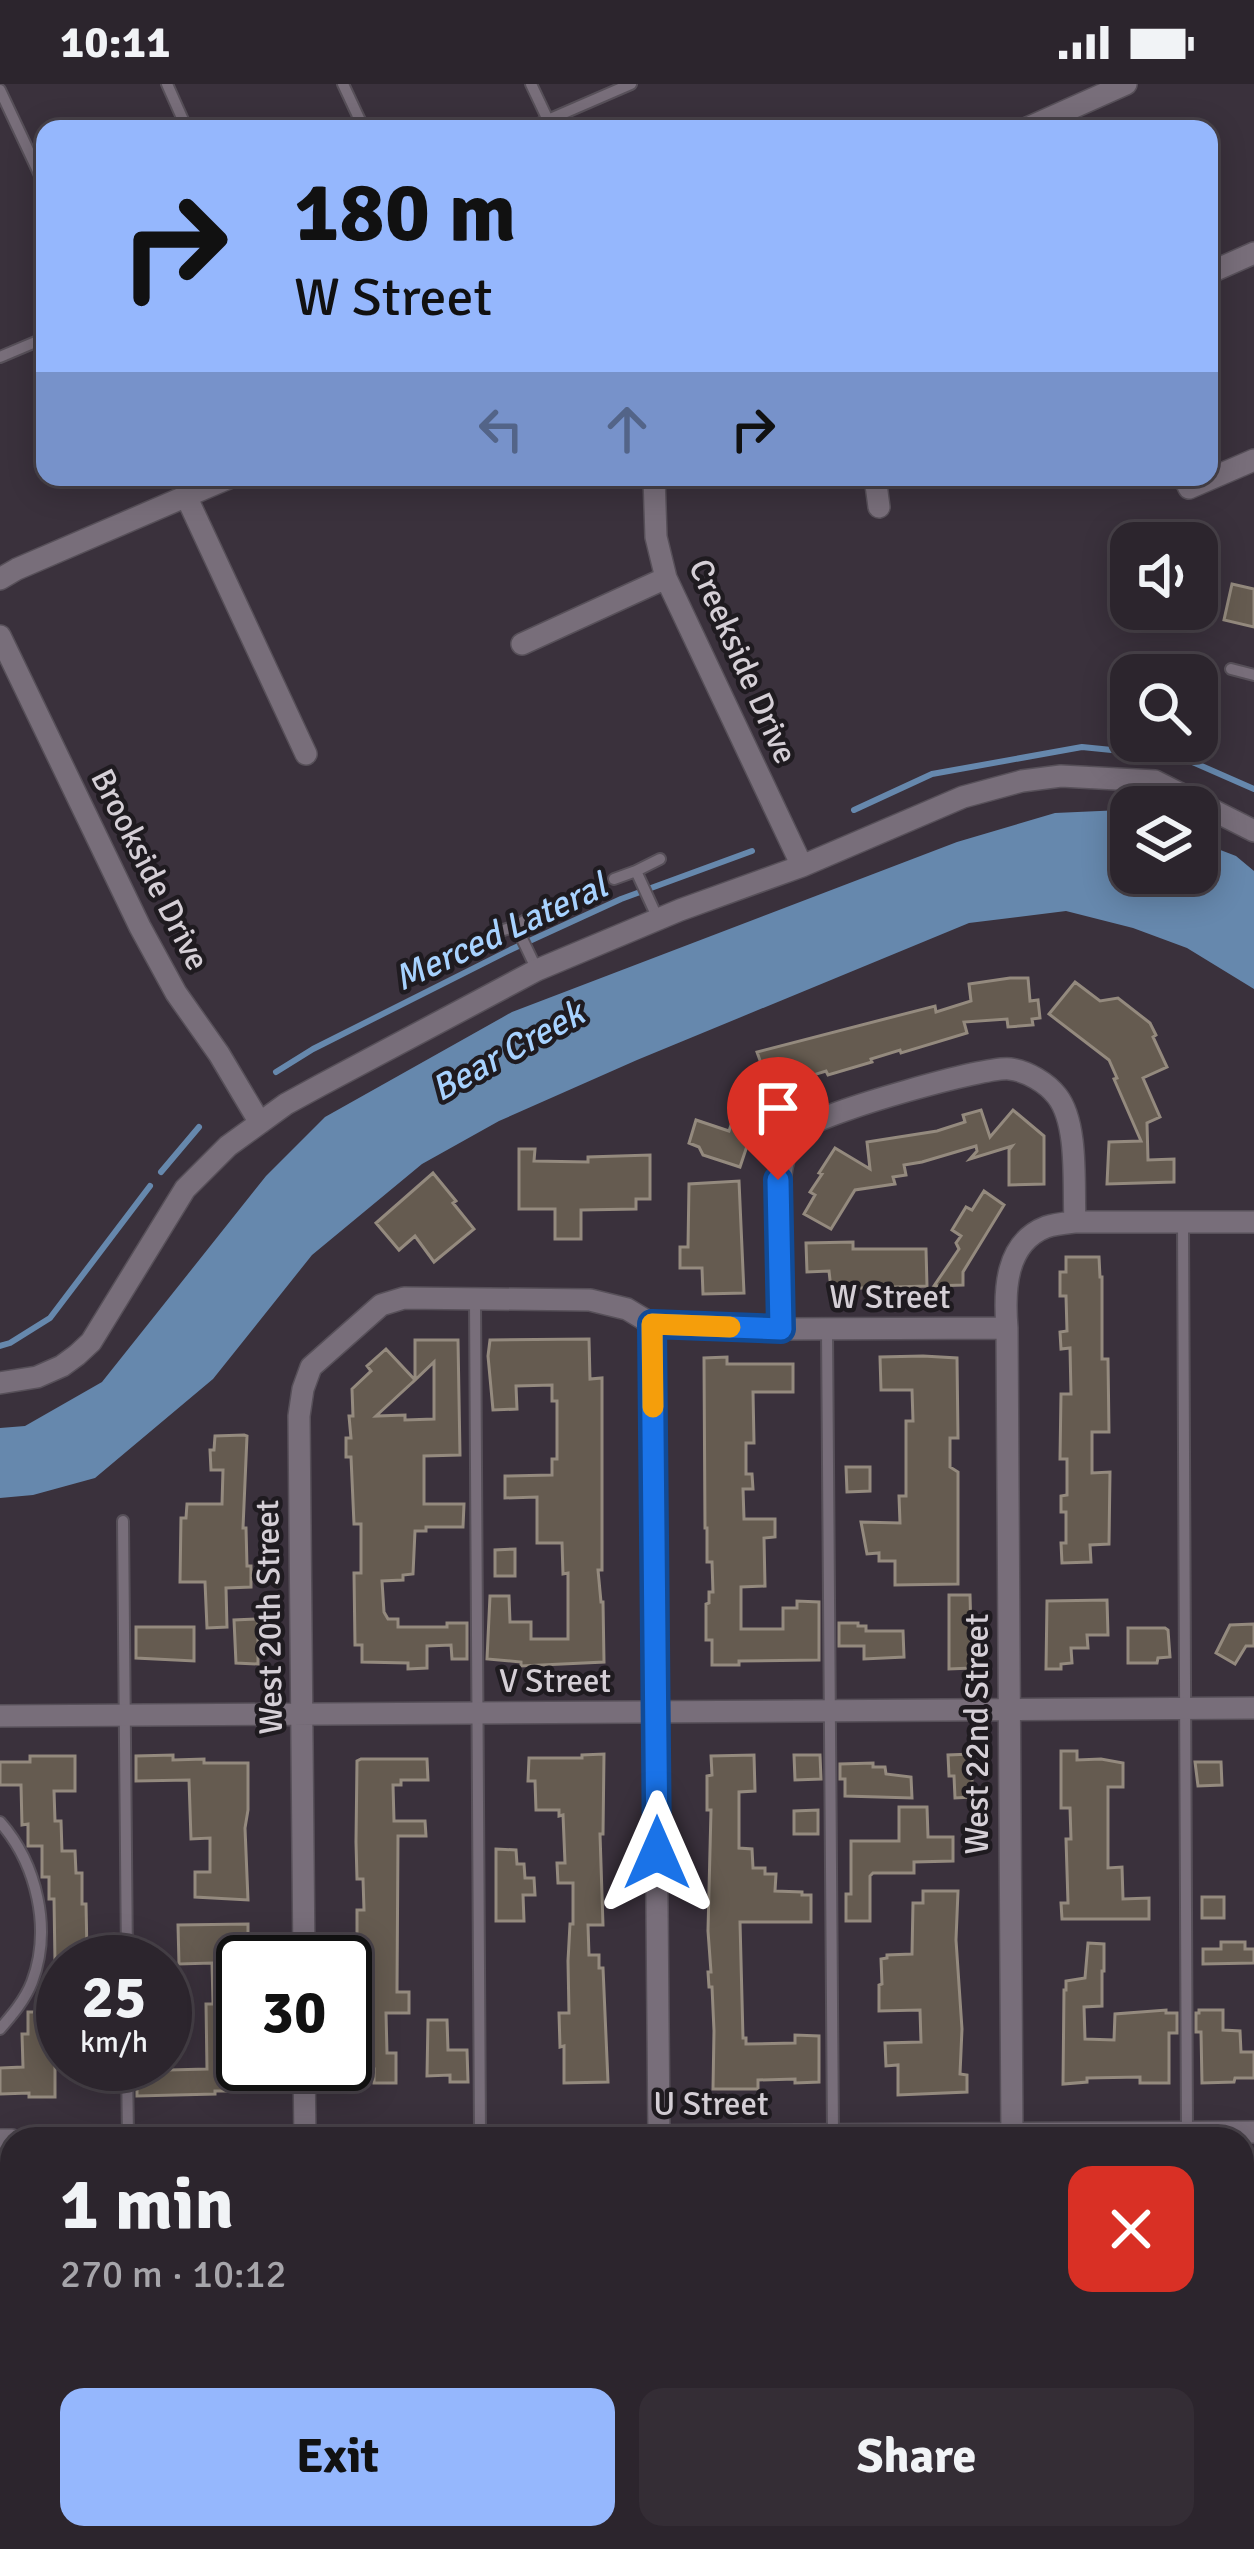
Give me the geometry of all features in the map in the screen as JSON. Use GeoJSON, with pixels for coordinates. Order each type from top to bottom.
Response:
{"type":"FeatureCollection","features":[{"type":"Feature","properties":{"kind":"street"},"geometry":{"type":"LineString","coordinates":[[1045,120],[1126,84]]}},
{"type":"Feature","properties":{"kind":"street"},"geometry":{"type":"LineString","coordinates":[[1218,269],[1254,253]]}},
{"type":"Feature","properties":{"kind":"street"},"geometry":{"type":"LineString","coordinates":[[1218,472],[1254,460]]}},
{"type":"Feature","properties":{"kind":"street"},"geometry":{"type":"LineString","coordinates":[[0,579],[210,486]]}},
{"type":"Feature","properties":{"kind":"street","name":"Creekside Drive"},"geometry":{"type":"LineString","coordinates":[[654,486],[656,537],[666,578],[802,866]]}},
{"type":"Feature","properties":{"kind":"street"},"geometry":{"type":"LineString","coordinates":[[876,486],[879,507]]}},
{"type":"Feature","properties":{"kind":"street"},"geometry":{"type":"LineString","coordinates":[[186,496],[306,754]]}},
{"type":"Feature","properties":{"kind":"street"},"geometry":{"type":"LineString","coordinates":[[522,644],[666,578]]}},
{"type":"Feature","properties":{"kind":"street","name":"Brookside Drive"},"geometry":{"type":"LineString","coordinates":[[0,636],[140,927],[176,994],[260,1123]]}},
{"type":"Feature","properties":{"kind":"street"},"geometry":{"type":"LineString","coordinates":[[0,1383],[37,1377],[62,1366],[91,1342],[185,1189],[225,1148],[319,1086],[532,962],[653,908],[802,866],[963,797],[1022,781],[1061,776],[1155,781],[1254,830]]}},
{"type":"Feature","properties":{"kind":"street"},"geometry":{"type":"LineString","coordinates":[[781,1329],[778,1180],[788,1148],[808,1126],[835,1114],[986,1070],[1014,1070],[1045,1084],[1068,1114],[1075,1222]]}},
{"type":"Feature","properties":{"kind":"street"},"geometry":{"type":"LineString","coordinates":[[1007,1328],[1005,1301],[1014,1256],[1028,1238],[1047,1227],[1075,1222],[1254,1222]]}},
{"type":"Feature","properties":{"kind":"street","name":"W Street"},"geometry":{"type":"LineString","coordinates":[[381,1305],[404,1298],[590,1300],[627,1310],[652,1324],[1007,1328]]}},
{"type":"Feature","properties":{"kind":"street","name":"West 20th Street"},"geometry":{"type":"LineString","coordinates":[[304,1935],[299,1416],[311,1367],[381,1305]]}},
{"type":"Feature","properties":{"kind":"street"},"geometry":{"type":"LineString","coordinates":[[652,1324],[659,2127]]}},
{"type":"Feature","properties":{"kind":"street","name":"West 22nd Street"},"geometry":{"type":"LineString","coordinates":[[1007,1328],[1012,2127]]}},
{"type":"Feature","properties":{"kind":"street","name":"V Street"},"geometry":{"type":"LineString","coordinates":[[0,1717],[1254,1708]]}},
{"type":"Feature","properties":{"kind":"street"},"geometry":{"type":"LineString","coordinates":[[304,2091],[304,2127]]}},
{"type":"Feature","properties":{"kind":"lane"},"geometry":{"type":"LineString","coordinates":[[166,84],[184,120]]}},
{"type":"Feature","properties":{"kind":"lane"},"geometry":{"type":"LineString","coordinates":[[343,84],[360,120]]}},
{"type":"Feature","properties":{"kind":"lane"},"geometry":{"type":"LineString","coordinates":[[531,84],[548,120],[631,84]]}},
{"type":"Feature","properties":{"kind":"lane"},"geometry":{"type":"LineString","coordinates":[[0,90],[36,167]]}},
{"type":"Feature","properties":{"kind":"lane"},"geometry":{"type":"LineString","coordinates":[[0,357],[36,342]]}},
{"type":"Feature","properties":{"kind":"lane"},"geometry":{"type":"LineString","coordinates":[[1231,669],[1254,675]]}},
{"type":"Feature","properties":{"kind":"lane"},"geometry":{"type":"LineString","coordinates":[[614,879],[638,876],[660,859]]}},
{"type":"Feature","properties":{"kind":"lane"},"geometry":{"type":"LineString","coordinates":[[638,876],[653,908]]}},
{"type":"Feature","properties":{"kind":"lane"},"geometry":{"type":"LineString","coordinates":[[494,933],[517,929],[540,910]]}},
{"type":"Feature","properties":{"kind":"lane"},"geometry":{"type":"LineString","coordinates":[[517,929],[532,962]]}},
{"type":"Feature","properties":{"kind":"lane"},"geometry":{"type":"LineString","coordinates":[[1183,1221],[1187,2127]]}},
{"type":"Feature","properties":{"kind":"lane"},"geometry":{"type":"LineString","coordinates":[[475,1299],[480,2127]]}},
{"type":"Feature","properties":{"kind":"lane"},"geometry":{"type":"LineString","coordinates":[[827,1329],[833,2127]]}},
{"type":"Feature","properties":{"kind":"lane"},"geometry":{"type":"LineString","coordinates":[[124,1521],[127,1935]]}},
{"type":"Feature","properties":{"kind":"lane"},"geometry":{"type":"LineString","coordinates":[[0,1822],[13,1837],[33,1881],[40,1930],[32,1982],[0,2029]]}},
{"type":"Feature","properties":{"kind":"lane"},"geometry":{"type":"LineString","coordinates":[[127,2091],[128,2127]]}},
{"type":"Feature","properties":{"kind":"water","name":"Bear Creek"},"geometry":{"type":"Polygon","coordinates":[[[1110,811],[1110,894],[1218,894],[1218,849],[1254,871],[1254,989],[1187,948],[1066,911],[969,923],[637,1060],[499,1121],[422,1164],[312,1255],[213,1379],[95,1478],[33,1495],[0,1498],[0,1428],[25,1426],[102,1382],[266,1176],[325,1117],[512,1012],[957,842],[1055,813],[1110,811]]]}},
{"type":"Feature","properties":{"kind":"building"},"geometry":{"type":"Polygon","coordinates":[[[1232,584],[1254,589],[1254,627],[1224,620],[1232,584]]]}},
{"type":"Feature","properties":{"kind":"building"},"geometry":{"type":"Polygon","coordinates":[[[1028,978],[1030,1001],[1038,1000],[1040,1018],[1032,1019],[1033,1025],[1008,1027],[1007,1019],[964,1022],[967,1033],[784,1084],[759,1110],[740,1167],[703,1155],[689,1143],[696,1120],[729,1131],[745,1084],[762,1066],[757,1052],[935,1006],[936,1012],[971,1001],[969,984],[1028,978]]]}},
{"type":"Feature","properties":{"kind":"building"},"geometry":{"type":"Polygon","coordinates":[[[1075,982],[1100,1001],[1118,998],[1150,1023],[1156,1035],[1167,1067],[1143,1078],[1160,1117],[1147,1123],[1148,1160],[1174,1159],[1174,1182],[1107,1184],[1109,1142],[1141,1141],[1109,1060],[1049,1014],[1075,982]]]}},
{"type":"Feature","properties":{"kind":"building"},"geometry":{"type":"Polygon","coordinates":[[[981,1110],[990,1137],[1013,1110],[1044,1136],[1044,1184],[1009,1185],[1012,1146],[970,1159],[976,1146],[904,1165],[906,1175],[893,1177],[895,1184],[855,1190],[831,1229],[804,1214],[815,1195],[810,1192],[835,1148],[870,1169],[867,1142],[937,1131],[965,1122],[963,1115],[981,1110]]]}},
{"type":"Feature","properties":{"kind":"building"},"geometry":{"type":"Polygon","coordinates":[[[519,1149],[535,1149],[534,1161],[588,1162],[588,1157],[650,1155],[650,1199],[636,1199],[636,1209],[581,1210],[581,1239],[555,1239],[555,1209],[519,1209],[519,1149]]]}},
{"type":"Feature","properties":{"kind":"building"},"geometry":{"type":"Polygon","coordinates":[[[433,1173],[474,1229],[434,1262],[415,1236],[399,1250],[376,1223],[433,1173]]]}},
{"type":"Feature","properties":{"kind":"building"},"geometry":{"type":"Polygon","coordinates":[[[739,1181],[744,1293],[703,1294],[702,1268],[680,1268],[680,1247],[688,1247],[689,1184],[739,1181]]]}},
{"type":"Feature","properties":{"kind":"building"},"geometry":{"type":"Polygon","coordinates":[[[984,1191],[1004,1205],[963,1272],[963,1285],[934,1286],[959,1249],[956,1243],[961,1236],[952,1230],[966,1207],[972,1210],[984,1191]]]}},
{"type":"Feature","properties":{"kind":"building"},"geometry":{"type":"Polygon","coordinates":[[[853,1242],[853,1249],[926,1249],[927,1286],[831,1289],[829,1271],[807,1272],[806,1243],[853,1242]]]}},
{"type":"Feature","properties":{"kind":"building"},"geometry":{"type":"Polygon","coordinates":[[[1066,1257],[1099,1257],[1109,1432],[1092,1432],[1092,1473],[1110,1472],[1109,1544],[1090,1545],[1091,1562],[1062,1563],[1066,1512],[1061,1512],[1061,1496],[1067,1495],[1067,1459],[1060,1459],[1061,1394],[1071,1394],[1070,1348],[1061,1349],[1060,1332],[1067,1331],[1066,1296],[1060,1296],[1060,1272],[1066,1272],[1066,1257]]]}},
{"type":"Feature","properties":{"kind":"building"},"geometry":{"type":"Polygon","coordinates":[[[589,1339],[590,1379],[602,1378],[602,1570],[598,1570],[604,1662],[521,1666],[521,1662],[487,1659],[490,1596],[509,1596],[510,1622],[531,1622],[531,1639],[568,1639],[568,1573],[563,1574],[562,1543],[537,1543],[537,1497],[505,1498],[505,1476],[552,1475],[552,1459],[557,1459],[557,1401],[552,1401],[552,1385],[516,1386],[517,1409],[493,1410],[490,1340],[589,1339]]]}},
{"type":"Feature","properties":{"kind":"building"},"geometry":{"type":"Polygon","coordinates":[[[415,1340],[458,1340],[460,1455],[424,1456],[424,1504],[464,1504],[463,1527],[415,1531],[413,1574],[403,1575],[403,1580],[382,1581],[384,1612],[388,1619],[398,1619],[398,1627],[467,1623],[467,1659],[452,1659],[451,1645],[427,1646],[427,1668],[408,1669],[408,1663],[362,1662],[362,1645],[355,1645],[354,1573],[361,1573],[361,1524],[354,1524],[346,1438],[351,1438],[352,1389],[371,1371],[367,1366],[386,1349],[415,1380],[415,1340]],[[434,1362],[376,1416],[434,1419],[434,1362]]]}},
{"type":"Feature","properties":{"kind":"building"},"geometry":{"type":"Polygon","coordinates":[[[727,1357],[727,1364],[793,1364],[793,1392],[753,1392],[754,1443],[746,1443],[746,1474],[752,1474],[753,1489],[743,1489],[744,1519],[775,1519],[775,1537],[764,1538],[765,1586],[741,1587],[741,1629],[783,1629],[783,1608],[797,1608],[797,1601],[819,1602],[819,1660],[712,1665],[712,1640],[706,1640],[706,1604],[713,1592],[705,1528],[704,1358],[727,1357]]]}},
{"type":"Feature","properties":{"kind":"building"},"geometry":{"type":"Polygon","coordinates":[[[880,1357],[957,1358],[958,1438],[950,1438],[950,1467],[958,1472],[958,1584],[895,1585],[895,1561],[879,1561],[879,1553],[867,1554],[861,1522],[900,1523],[899,1496],[906,1496],[906,1421],[913,1421],[912,1390],[881,1390],[880,1357]]]}},
{"type":"Feature","properties":{"kind":"building"},"geometry":{"type":"Polygon","coordinates":[[[244,1435],[243,1528],[251,1587],[226,1588],[227,1627],[207,1628],[205,1582],[180,1582],[181,1518],[186,1518],[187,1504],[222,1504],[223,1470],[211,1470],[210,1450],[214,1450],[215,1436],[244,1435]]]}},
{"type":"Feature","properties":{"kind":"building"},"geometry":{"type":"Polygon","coordinates":[[[846,1467],[870,1467],[870,1491],[847,1492],[846,1467]]]}},
{"type":"Feature","properties":{"kind":"building"},"geometry":{"type":"Polygon","coordinates":[[[515,1549],[515,1576],[495,1576],[495,1550],[515,1549]]]}},
{"type":"Feature","properties":{"kind":"building"},"geometry":{"type":"Polygon","coordinates":[[[949,1595],[970,1595],[972,1668],[949,1669],[949,1595]]]}},
{"type":"Feature","properties":{"kind":"building"},"geometry":{"type":"Polygon","coordinates":[[[1107,1600],[1108,1635],[1087,1635],[1088,1648],[1071,1648],[1072,1663],[1046,1669],[1047,1601],[1107,1600]]]}},
{"type":"Feature","properties":{"kind":"building"},"geometry":{"type":"Polygon","coordinates":[[[258,1619],[258,1664],[236,1663],[234,1620],[258,1619]]]}},
{"type":"Feature","properties":{"kind":"building"},"geometry":{"type":"Polygon","coordinates":[[[839,1623],[858,1623],[866,1631],[903,1631],[904,1657],[864,1659],[864,1646],[839,1646],[839,1623]]]}},
{"type":"Feature","properties":{"kind":"building"},"geometry":{"type":"Polygon","coordinates":[[[1254,1624],[1254,1646],[1246,1646],[1235,1664],[1216,1653],[1230,1625],[1254,1624]]]}},
{"type":"Feature","properties":{"kind":"building"},"geometry":{"type":"Polygon","coordinates":[[[136,1627],[194,1627],[194,1661],[136,1658],[136,1627]]]}},
{"type":"Feature","properties":{"kind":"building"},"geometry":{"type":"Polygon","coordinates":[[[1128,1628],[1168,1630],[1170,1657],[1158,1658],[1157,1663],[1128,1663],[1128,1628]]]}},
{"type":"Feature","properties":{"kind":"building"},"geometry":{"type":"Polygon","coordinates":[[[1061,1751],[1077,1751],[1077,1760],[1123,1763],[1123,1787],[1108,1787],[1108,1868],[1122,1867],[1123,1899],[1149,1898],[1149,1919],[1062,1919],[1061,1903],[1068,1903],[1066,1839],[1071,1839],[1070,1808],[1061,1808],[1061,1751]]]}},
{"type":"Feature","properties":{"kind":"building"},"geometry":{"type":"Polygon","coordinates":[[[604,1754],[603,1925],[588,1925],[589,1955],[599,1955],[599,1968],[603,1968],[608,2082],[564,2083],[559,2013],[569,2013],[573,1883],[558,1883],[557,1863],[565,1863],[563,1815],[559,1816],[559,1810],[536,1810],[535,1781],[528,1781],[529,1758],[604,1754]]]}},
{"type":"Feature","properties":{"kind":"building"},"geometry":{"type":"Polygon","coordinates":[[[972,1754],[972,1797],[955,1798],[948,1755],[972,1754]]]}},
{"type":"Feature","properties":{"kind":"building"},"geometry":{"type":"Polygon","coordinates":[[[173,1755],[173,1760],[248,1763],[248,1900],[195,1897],[195,1872],[210,1872],[210,1838],[191,1839],[189,1780],[136,1781],[136,1756],[173,1755]]]}},
{"type":"Feature","properties":{"kind":"building"},"geometry":{"type":"Polygon","coordinates":[[[754,1755],[755,1791],[739,1792],[739,1848],[752,1849],[753,1868],[776,1874],[775,1891],[811,1895],[811,1922],[740,1922],[743,2038],[746,2044],[795,2043],[795,2035],[819,2036],[819,2082],[758,2080],[758,2089],[713,2089],[707,1776],[712,1775],[711,1756],[754,1755]]]}},
{"type":"Feature","properties":{"kind":"building"},"geometry":{"type":"Polygon","coordinates":[[[794,1755],[820,1755],[821,1779],[795,1780],[794,1755]]]}},
{"type":"Feature","properties":{"kind":"building"},"geometry":{"type":"Polygon","coordinates":[[[30,1756],[75,1756],[75,1791],[54,1791],[55,1821],[61,1821],[62,1851],[75,1851],[76,1873],[82,1873],[87,1935],[55,1935],[54,1899],[49,1899],[49,1877],[42,1877],[42,1846],[28,1846],[28,1824],[22,1825],[21,1785],[0,1785],[0,1762],[30,1762],[30,1756]]]}},
{"type":"Feature","properties":{"kind":"building"},"geometry":{"type":"Polygon","coordinates":[[[427,1759],[428,1780],[401,1780],[401,1785],[393,1785],[394,1821],[425,1821],[426,1836],[398,1836],[397,1992],[409,1992],[409,2013],[386,2013],[387,2053],[396,2053],[396,2083],[374,2083],[372,2069],[372,1935],[357,1935],[357,1910],[364,1910],[363,1879],[357,1879],[357,1761],[427,1759]]]}},
{"type":"Feature","properties":{"kind":"building"},"geometry":{"type":"Polygon","coordinates":[[[1195,1762],[1221,1762],[1222,1785],[1198,1786],[1195,1762]]]}},
{"type":"Feature","properties":{"kind":"building"},"geometry":{"type":"Polygon","coordinates":[[[873,1763],[873,1767],[885,1767],[886,1774],[911,1777],[912,1798],[845,1796],[840,1764],[873,1763]]]}},
{"type":"Feature","properties":{"kind":"building"},"geometry":{"type":"Polygon","coordinates":[[[899,1807],[927,1807],[928,1837],[953,1837],[953,1861],[914,1862],[914,1873],[873,1873],[870,1921],[846,1921],[851,1841],[899,1841],[899,1807]]]}},
{"type":"Feature","properties":{"kind":"building"},"geometry":{"type":"Polygon","coordinates":[[[818,1810],[818,1834],[794,1834],[794,1811],[818,1810]]]}},
{"type":"Feature","properties":{"kind":"building"},"geometry":{"type":"Polygon","coordinates":[[[496,1849],[516,1850],[525,1878],[534,1878],[535,1895],[523,1895],[524,1921],[496,1921],[496,1849]]]}},
{"type":"Feature","properties":{"kind":"building"},"geometry":{"type":"Polygon","coordinates":[[[923,1891],[958,1891],[960,2074],[967,2075],[967,2092],[898,2095],[898,2065],[886,2066],[885,2043],[921,2042],[920,2010],[879,2011],[879,1985],[881,1959],[912,1954],[913,1903],[923,1903],[923,1891]]]}},
{"type":"Feature","properties":{"kind":"building"},"geometry":{"type":"Polygon","coordinates":[[[1202,1897],[1224,1897],[1224,1918],[1202,1918],[1202,1897]]]}},
{"type":"Feature","properties":{"kind":"building"},"geometry":{"type":"Polygon","coordinates":[[[248,1924],[248,1935],[216,1935],[216,2091],[137,2096],[137,2091],[192,2091],[192,2069],[207,2069],[206,2004],[213,2004],[212,1963],[192,1964],[192,1935],[178,1935],[178,1925],[248,1924]]]}},
{"type":"Feature","properties":{"kind":"building"},"geometry":{"type":"Polygon","coordinates":[[[1221,1942],[1245,1942],[1245,1949],[1254,1949],[1254,1963],[1203,1964],[1203,1949],[1221,1949],[1221,1942]]]}},
{"type":"Feature","properties":{"kind":"building"},"geometry":{"type":"Polygon","coordinates":[[[1088,1943],[1104,1944],[1104,1971],[1102,2006],[1084,2007],[1085,2039],[1114,2040],[1115,2014],[1177,2013],[1177,2033],[1169,2033],[1169,2083],[1140,2083],[1140,2077],[1087,2078],[1087,2082],[1063,2084],[1064,1990],[1066,1981],[1085,1978],[1088,1943]]]}},
{"type":"Feature","properties":{"kind":"building"},"geometry":{"type":"Polygon","coordinates":[[[1199,2010],[1223,2010],[1223,2030],[1240,2031],[1241,2052],[1254,2052],[1254,2078],[1202,2083],[1201,2032],[1196,2032],[1199,2010]]]}},
{"type":"Feature","properties":{"kind":"building"},"geometry":{"type":"Polygon","coordinates":[[[28,2012],[36,2012],[36,2091],[55,2091],[55,2097],[0,2094],[0,2068],[23,2067],[22,2034],[28,2034],[28,2012]]]}},
{"type":"Feature","properties":{"kind":"building"},"geometry":{"type":"Polygon","coordinates":[[[428,2020],[447,2020],[448,2050],[467,2050],[468,2082],[450,2082],[450,2075],[427,2076],[428,2020]]]}},
{"type":"Feature","properties":{"kind":"waterway","name":"Merced Lateral"},"geometry":{"type":"LineString","coordinates":[[854,810],[932,774],[1082,747],[1181,757],[1254,789]]}},
{"type":"Feature","properties":{"kind":"waterway","name":"Merced Lateral"},"geometry":{"type":"LineString","coordinates":[[276,1072],[512,949],[621,899],[752,851]]}},
{"type":"Feature","properties":{"kind":"waterway","name":"Merced Lateral"},"geometry":{"type":"LineString","coordinates":[[161,1172],[199,1127]]}},
{"type":"Feature","properties":{"kind":"waterway","name":"Merced Lateral"},"geometry":{"type":"LineString","coordinates":[[0,1346],[50,1318],[150,1186]]}},
{"type":"Feature","properties":{"kind":"slow traffic"},"geometry":{"type":"LineString","coordinates":[[653,1407],[652,1324],[730,1327]]}},
{"type":"Feature","properties":{"kind":"route"},"geometry":{"type":"LineString","coordinates":[[657,1853],[652,1324],[781,1329],[778,1180]]}}]}
